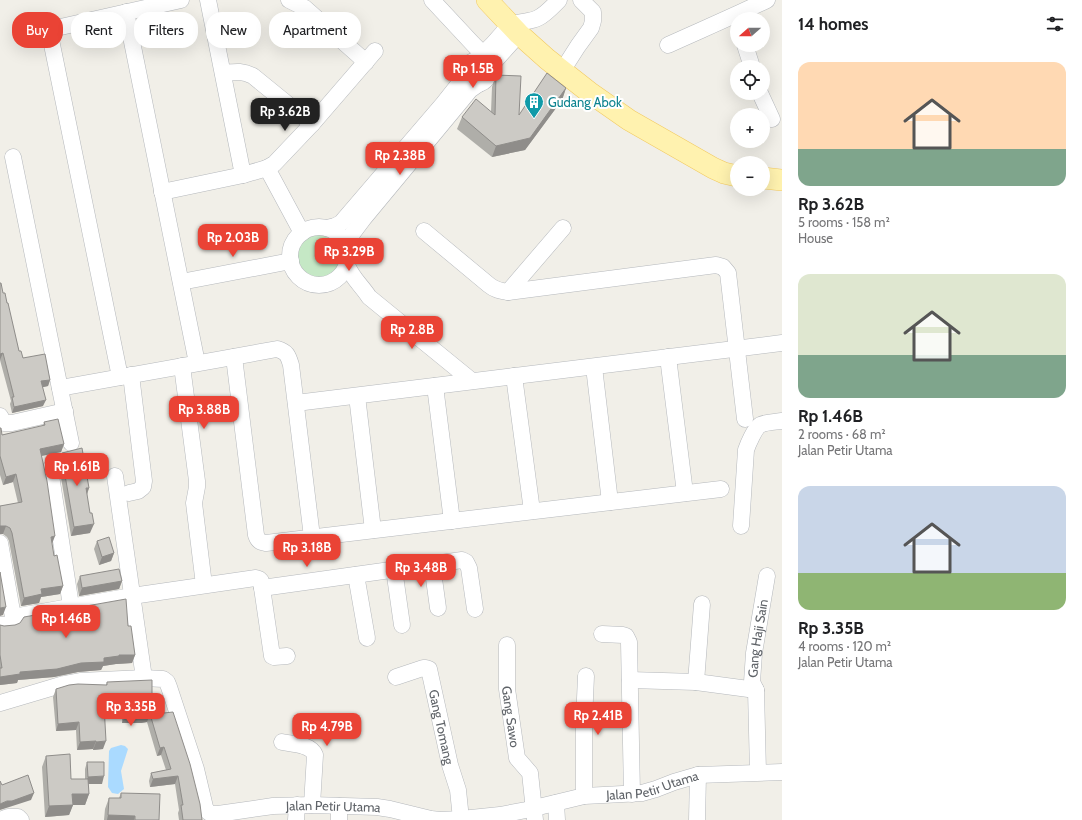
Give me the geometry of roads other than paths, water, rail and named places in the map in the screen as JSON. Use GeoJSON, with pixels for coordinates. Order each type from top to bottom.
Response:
{"type":"FeatureCollection","features":[{"type":"Feature","properties":{"kind":"main road"},"geometry":{"type":"LineString","coordinates":[[487,0],[514,31],[589,92],[629,120],[713,168],[730,174]]}},
{"type":"Feature","properties":{"kind":"main road"},"geometry":{"type":"LineString","coordinates":[[770,179],[782,180]]}},
{"type":"Feature","properties":{"kind":"street"},"geometry":{"type":"LineString","coordinates":[[181,0],[126,12],[181,282],[190,365],[197,481],[194,503],[204,585]]}},
{"type":"Feature","properties":{"kind":"street"},"geometry":{"type":"LineString","coordinates":[[208,0],[243,175]]}},
{"type":"Feature","properties":{"kind":"street"},"geometry":{"type":"LineString","coordinates":[[162,192],[243,175],[267,168],[274,164],[312,124],[370,57],[305,8],[289,0]]}},
{"type":"Feature","properties":{"kind":"street"},"geometry":{"type":"LineString","coordinates":[[432,0],[485,63]]}},
{"type":"Feature","properties":{"kind":"street"},"geometry":{"type":"LineString","coordinates":[[472,381],[369,297],[354,278],[347,258],[345,242],[334,231],[318,227],[302,233],[294,242],[290,255],[296,274],[307,283],[320,286],[327,285],[342,275],[347,258],[352,234],[359,213],[443,104],[462,80],[485,63],[514,31],[544,15],[559,0]]}},
{"type":"Feature","properties":{"kind":"street"},"geometry":{"type":"LineString","coordinates":[[562,71],[591,28],[594,21],[593,12],[581,0]]}},
{"type":"Feature","properties":{"kind":"street"},"geometry":{"type":"LineString","coordinates":[[746,12],[767,0]]}},
{"type":"Feature","properties":{"kind":"street"},"geometry":{"type":"LineString","coordinates":[[668,45],[721,20],[730,19]]}},
{"type":"Feature","properties":{"kind":"street"},"geometry":{"type":"LineString","coordinates":[[53,48],[126,376],[144,481],[143,487],[138,491],[129,493]]}},
{"type":"Feature","properties":{"kind":"street"},"geometry":{"type":"LineString","coordinates":[[223,72],[247,73],[312,124]]}},
{"type":"Feature","properties":{"kind":"street"},"geometry":{"type":"LineString","coordinates":[[763,100],[772,119]]}},
{"type":"Feature","properties":{"kind":"street"},"geometry":{"type":"LineString","coordinates":[[13,157],[71,443]]}},
{"type":"Feature","properties":{"kind":"street"},"geometry":{"type":"LineString","coordinates":[[267,168],[302,233]]}},
{"type":"Feature","properties":{"kind":"street"},"geometry":{"type":"LineString","coordinates":[[326,228],[335,226],[359,213]]}},
{"type":"Feature","properties":{"kind":"street"},"geometry":{"type":"LineString","coordinates":[[508,292],[563,228]]}},
{"type":"Feature","properties":{"kind":"street"},"geometry":{"type":"LineString","coordinates":[[424,231],[494,289],[508,292],[716,265],[723,266],[728,273],[745,419]]}},
{"type":"Feature","properties":{"kind":"street"},"geometry":{"type":"LineString","coordinates":[[181,282],[291,261]]}},
{"type":"Feature","properties":{"kind":"street"},"geometry":{"type":"LineString","coordinates":[[333,282],[347,286],[360,295],[369,297]]}},
{"type":"Feature","properties":{"kind":"street"},"geometry":{"type":"LineString","coordinates":[[296,404],[782,343]]}},
{"type":"Feature","properties":{"kind":"street"},"geometry":{"type":"LineString","coordinates":[[60,388],[277,349],[284,352],[289,357],[291,365],[312,537]]}},
{"type":"Feature","properties":{"kind":"street"},"geometry":{"type":"LineString","coordinates":[[234,357],[256,535],[257,539],[261,542],[266,543],[721,489]]}},
{"type":"Feature","properties":{"kind":"street"},"geometry":{"type":"LineString","coordinates":[[668,357],[685,493]]}},
{"type":"Feature","properties":{"kind":"street"},"geometry":{"type":"LineString","coordinates":[[594,367],[610,502]]}},
{"type":"Feature","properties":{"kind":"street"},"geometry":{"type":"LineString","coordinates":[[514,376],[532,511]]}},
{"type":"Feature","properties":{"kind":"street"},"geometry":{"type":"LineString","coordinates":[[435,386],[452,521]]}},
{"type":"Feature","properties":{"kind":"street"},"geometry":{"type":"LineString","coordinates":[[357,396],[373,530]]}},
{"type":"Feature","properties":{"kind":"street"},"geometry":{"type":"LineString","coordinates":[[0,416],[4,423],[12,423],[65,411]]}},
{"type":"Feature","properties":{"kind":"street"},"geometry":{"type":"LineString","coordinates":[[741,526],[746,450],[748,444],[757,427],[761,424],[782,421]]}},
{"type":"Feature","properties":{"kind":"street"},"geometry":{"type":"LineString","coordinates":[[50,469],[71,606]]}},
{"type":"Feature","properties":{"kind":"street"},"geometry":{"type":"LineString","coordinates":[[115,476],[144,678]]}},
{"type":"Feature","properties":{"kind":"street"},"geometry":{"type":"LineString","coordinates":[[0,542],[6,621],[71,606],[256,578],[261,581],[272,656],[288,656]]}},
{"type":"Feature","properties":{"kind":"street"},"geometry":{"type":"LineString","coordinates":[[262,588],[462,560],[466,562],[469,568],[475,609]]}},
{"type":"Feature","properties":{"kind":"street"},"geometry":{"type":"LineString","coordinates":[[432,564],[438,608]]}},
{"type":"Feature","properties":{"kind":"street"},"geometry":{"type":"LineString","coordinates":[[394,569],[402,625]]}},
{"type":"Feature","properties":{"kind":"street"},"geometry":{"type":"LineString","coordinates":[[356,575],[367,638]]}},
{"type":"Feature","properties":{"kind":"street","name":"Gang Haji Sain"},"geometry":{"type":"LineString","coordinates":[[758,772],[756,690],[752,682],[754,653],[767,576]]}},
{"type":"Feature","properties":{"kind":"street"},"geometry":{"type":"LineString","coordinates":[[696,682],[702,604]]}},
{"type":"Feature","properties":{"kind":"street"},"geometry":{"type":"LineString","coordinates":[[602,634],[623,635],[628,638],[629,642],[632,794]]}},
{"type":"Feature","properties":{"kind":"street","name":"Gang Sawo"},"geometry":{"type":"LineString","coordinates":[[507,645],[507,689],[517,758],[530,773],[535,814]]}},
{"type":"Feature","properties":{"kind":"street","name":"Gang Tomang"},"geometry":{"type":"LineString","coordinates":[[396,677],[423,668],[429,669],[450,765],[458,790],[452,820]]}},
{"type":"Feature","properties":{"kind":"street"},"geometry":{"type":"LineString","coordinates":[[584,796],[584,721],[586,676]]}},
{"type":"Feature","properties":{"kind":"street","name":"Jalan Petir Utama"},"geometry":{"type":"LineString","coordinates":[[0,703],[64,684],[80,681],[144,678],[163,679],[167,682],[196,769],[205,807],[208,812],[213,814],[248,815],[273,806],[339,813],[377,807],[430,819],[452,820],[500,818],[535,814],[556,802],[584,796],[642,793],[698,775],[782,772]]}},
{"type":"Feature","properties":{"kind":"street"},"geometry":{"type":"LineString","coordinates":[[630,680],[696,682],[756,690]]}},
{"type":"Feature","properties":{"kind":"street"},"geometry":{"type":"LineString","coordinates":[[282,742],[308,747],[314,751],[315,755],[302,810]]}},
{"type":"Feature","properties":{"kind":"street"},"geometry":{"type":"LineString","coordinates":[[697,820],[698,775]]}},
{"type":"Feature","properties":{"kind":"street"},"geometry":{"type":"LineString","coordinates":[[556,802],[557,820]]}},
{"type":"Feature","properties":{"kind":"street"},"geometry":{"type":"LineString","coordinates":[[0,820],[8,817],[18,817],[21,820]]}},
{"type":"Feature","properties":{"kind":"water"},"geometry":{"type":"Polygon","coordinates":[[[121,745],[128,749],[121,771],[124,789],[118,794],[112,793],[108,787],[109,751],[111,748],[121,745]]]}},
{"type":"Feature","properties":{"kind":"place","name":"Gudang Abok"},"geometry":{"type":"Point","coordinates":[534,119]}}]}
